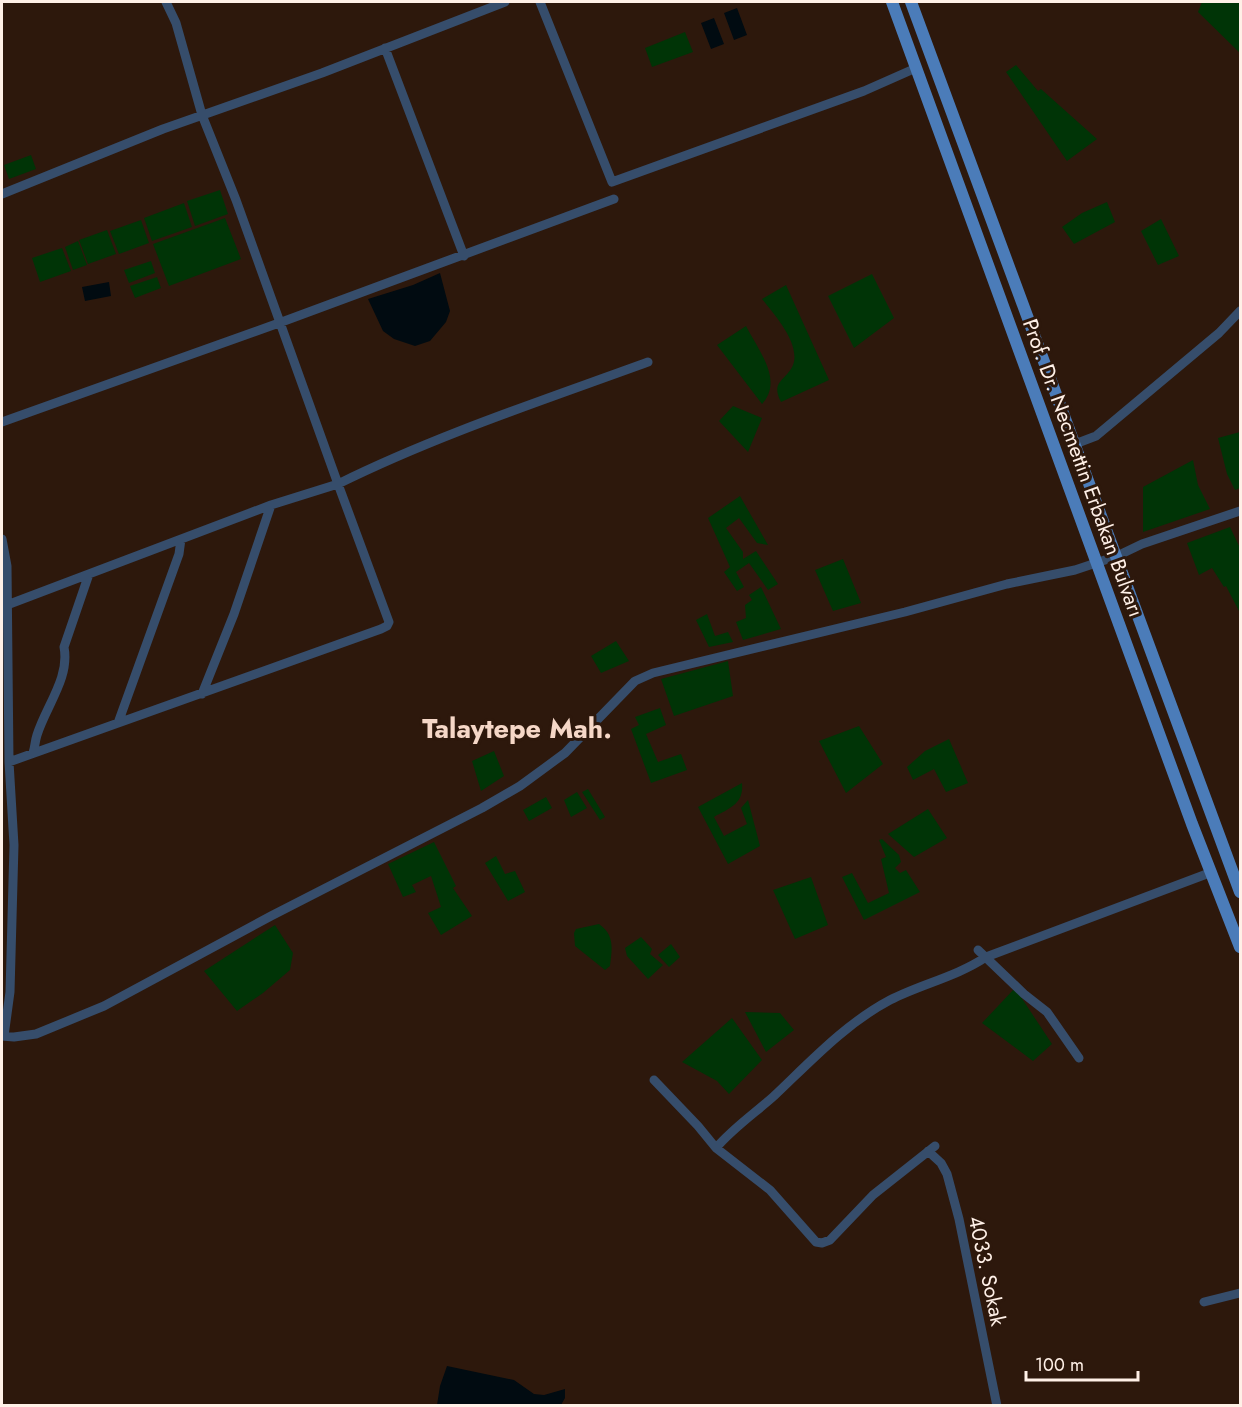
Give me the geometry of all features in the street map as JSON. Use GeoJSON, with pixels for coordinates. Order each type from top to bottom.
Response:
{"type":"FeatureCollection","features":[{"type":"Feature","properties":{"kind":"main road","name":"Prof. Dr. Necmettin Erbakan Bulvarı"},"geometry":{"type":"LineString","coordinates":[[892,2],[1192,824],[1240,947]]}},
{"type":"Feature","properties":{"kind":"main road","name":"Prof. Dr. Necmettin Erbakan Bulvarı"},"geometry":{"type":"LineString","coordinates":[[911,2],[1240,892]]}},
{"type":"Feature","properties":{"kind":"street"},"geometry":{"type":"LineString","coordinates":[[9,762],[387,626],[388,617],[236,200],[202,115],[176,23],[166,2]]}},
{"type":"Feature","properties":{"kind":"street"},"geometry":{"type":"LineString","coordinates":[[2,194],[163,129],[505,2]]}},
{"type":"Feature","properties":{"kind":"street"},"geometry":{"type":"LineString","coordinates":[[540,2],[612,182],[854,95],[916,68]]}},
{"type":"Feature","properties":{"kind":"street"},"geometry":{"type":"LineString","coordinates":[[385,48],[464,255]]}},
{"type":"Feature","properties":{"kind":"street"},"geometry":{"type":"LineString","coordinates":[[2,422],[615,199]]}},
{"type":"Feature","properties":{"kind":"street"},"geometry":{"type":"LineString","coordinates":[[1075,444],[1096,436],[1219,333],[1240,311]]}},
{"type":"Feature","properties":{"kind":"street"},"geometry":{"type":"LineString","coordinates":[[7,605],[271,505],[338,484],[368,469],[477,425],[648,362]]}},
{"type":"Feature","properties":{"kind":"street"},"geometry":{"type":"LineString","coordinates":[[202,694],[234,614],[271,505]]}},
{"type":"Feature","properties":{"kind":"street"},"geometry":{"type":"LineString","coordinates":[[2,538],[7,566],[9,762],[13,856],[10,992],[3,1036],[15,1037],[36,1034],[104,1006],[271,916],[482,808],[520,786],[566,753],[635,681],[653,673],[905,612],[1007,584],[1098,564],[1142,544],[1240,511]]}},
{"type":"Feature","properties":{"kind":"street"},"geometry":{"type":"LineString","coordinates":[[118,723],[179,554],[181,539]]}},
{"type":"Feature","properties":{"kind":"street"},"geometry":{"type":"LineString","coordinates":[[33,753],[37,734],[65,669],[64,647],[89,574]]}},
{"type":"Feature","properties":{"kind":"street"},"geometry":{"type":"LineString","coordinates":[[654,1080],[716,1148],[774,1096],[804,1065],[860,1017],[892,999],[970,968],[986,957],[1212,872]]}},
{"type":"Feature","properties":{"kind":"street"},"geometry":{"type":"LineString","coordinates":[[978,950],[1024,994],[1047,1012],[1079,1058]]}},
{"type":"Feature","properties":{"kind":"street","name":"4033. Sokak"},"geometry":{"type":"LineString","coordinates":[[716,1148],[770,1190],[816,1242],[822,1243],[830,1240],[873,1195],[932,1148],[947,1174],[968,1260],[997,1406]]}},
{"type":"Feature","properties":{"kind":"street"},"geometry":{"type":"LineString","coordinates":[[1204,1302],[1240,1293]]}},
{"type":"Feature","properties":{"kind":"green space"},"geometry":{"type":"Polygon","coordinates":[[[1202,2],[1240,2],[1240,53],[1198,12],[1202,2]]]}},
{"type":"Feature","properties":{"kind":"green space"},"geometry":{"type":"Polygon","coordinates":[[[685,32],[693,52],[652,67],[645,48],[685,32]]]}},
{"type":"Feature","properties":{"kind":"green space"},"geometry":{"type":"Polygon","coordinates":[[[1016,65],[1038,91],[1041,89],[1097,139],[1067,161],[1006,72],[1016,65]]]}},
{"type":"Feature","properties":{"kind":"green space"},"geometry":{"type":"Polygon","coordinates":[[[31,155],[36,169],[9,179],[4,165],[31,155]]]}},
{"type":"Feature","properties":{"kind":"green space"},"geometry":{"type":"Polygon","coordinates":[[[220,190],[228,214],[195,226],[187,201],[220,190]]]}},
{"type":"Feature","properties":{"kind":"green space"},"geometry":{"type":"Polygon","coordinates":[[[1107,202],[1115,222],[1074,244],[1062,227],[1082,213],[1107,202]]]}},
{"type":"Feature","properties":{"kind":"green space"},"geometry":{"type":"Polygon","coordinates":[[[184,203],[192,227],[152,241],[144,218],[184,203]]]}},
{"type":"Feature","properties":{"kind":"green space"},"geometry":{"type":"Polygon","coordinates":[[[225,218],[241,259],[169,286],[153,244],[225,218]]]}},
{"type":"Feature","properties":{"kind":"green space"},"geometry":{"type":"Polygon","coordinates":[[[1161,219],[1179,256],[1158,265],[1141,231],[1161,219]]]}},
{"type":"Feature","properties":{"kind":"green space"},"geometry":{"type":"Polygon","coordinates":[[[141,220],[149,243],[119,254],[110,231],[141,220]]]}},
{"type":"Feature","properties":{"kind":"green space"},"geometry":{"type":"Polygon","coordinates":[[[107,230],[116,254],[88,264],[79,240],[107,230]]]}},
{"type":"Feature","properties":{"kind":"green space"},"geometry":{"type":"Polygon","coordinates":[[[78,241],[87,265],[73,270],[65,247],[78,241]]]}},
{"type":"Feature","properties":{"kind":"green space"},"geometry":{"type":"Polygon","coordinates":[[[62,248],[71,271],[40,282],[32,258],[62,248]]]}},
{"type":"Feature","properties":{"kind":"green space"},"geometry":{"type":"Polygon","coordinates":[[[151,261],[155,273],[129,283],[124,270],[151,261]]]}},
{"type":"Feature","properties":{"kind":"green space"},"geometry":{"type":"Polygon","coordinates":[[[872,274],[894,318],[854,348],[828,296],[872,274]]]}},
{"type":"Feature","properties":{"kind":"green space"},"geometry":{"type":"Polygon","coordinates":[[[157,277],[161,288],[135,298],[130,286],[157,277]]]}},
{"type":"Feature","properties":{"kind":"green space"},"geometry":{"type":"Polygon","coordinates":[[[786,285],[829,380],[781,402],[777,390],[778,385],[793,365],[793,348],[785,330],[762,299],[786,285]]]}},
{"type":"Feature","properties":{"kind":"green space"},"geometry":{"type":"Polygon","coordinates":[[[746,326],[770,375],[768,395],[762,404],[717,345],[746,326]]]}},
{"type":"Feature","properties":{"kind":"green space"},"geometry":{"type":"Polygon","coordinates":[[[733,406],[762,418],[748,452],[719,421],[733,406]]]}},
{"type":"Feature","properties":{"kind":"green space"},"geometry":{"type":"Polygon","coordinates":[[[1240,432],[1240,488],[1235,490],[1227,474],[1218,438],[1240,432]]]}},
{"type":"Feature","properties":{"kind":"green space"},"geometry":{"type":"Polygon","coordinates":[[[1193,460],[1198,485],[1210,509],[1143,532],[1143,487],[1193,460]]]}},
{"type":"Feature","properties":{"kind":"green space"},"geometry":{"type":"Polygon","coordinates":[[[740,496],[768,545],[757,543],[739,518],[726,528],[743,552],[743,559],[756,551],[778,584],[768,590],[749,563],[736,572],[744,587],[737,591],[724,572],[730,567],[708,518],[740,496]]]}},
{"type":"Feature","properties":{"kind":"green space"},"geometry":{"type":"Polygon","coordinates":[[[1230,527],[1240,548],[1240,613],[1226,586],[1224,587],[1212,568],[1199,575],[1187,543],[1230,527]]]}},
{"type":"Feature","properties":{"kind":"green space"},"geometry":{"type":"Polygon","coordinates":[[[843,559],[861,603],[833,611],[815,570],[843,559]]]}},
{"type":"Feature","properties":{"kind":"green space"},"geometry":{"type":"Polygon","coordinates":[[[761,587],[781,629],[743,640],[736,622],[746,618],[745,605],[752,600],[749,595],[761,587]]]}},
{"type":"Feature","properties":{"kind":"green space"},"geometry":{"type":"Polygon","coordinates":[[[707,614],[715,636],[728,632],[733,642],[709,647],[696,620],[707,614]]]}},
{"type":"Feature","properties":{"kind":"green space"},"geometry":{"type":"Polygon","coordinates":[[[616,641],[629,661],[601,673],[591,656],[616,641]]]}},
{"type":"Feature","properties":{"kind":"green space"},"geometry":{"type":"Polygon","coordinates":[[[728,661],[733,696],[674,716],[661,679],[728,661]]]}},
{"type":"Feature","properties":{"kind":"green space"},"geometry":{"type":"Polygon","coordinates":[[[660,708],[666,725],[646,734],[658,762],[681,754],[687,770],[651,783],[631,729],[639,725],[635,717],[660,708]]]}},
{"type":"Feature","properties":{"kind":"green space"},"geometry":{"type":"Polygon","coordinates":[[[859,726],[883,764],[846,793],[819,741],[859,726]]]}},
{"type":"Feature","properties":{"kind":"green space"},"geometry":{"type":"Polygon","coordinates":[[[949,739],[968,783],[946,792],[934,769],[913,780],[907,767],[925,751],[949,739]]]}},
{"type":"Feature","properties":{"kind":"green space"},"geometry":{"type":"Polygon","coordinates":[[[494,751],[504,776],[481,791],[472,761],[494,751]]]}},
{"type":"Feature","properties":{"kind":"green space"},"geometry":{"type":"Polygon","coordinates":[[[742,783],[741,796],[738,801],[714,817],[724,836],[747,824],[741,808],[748,800],[760,846],[728,864],[698,807],[742,783]]]}},
{"type":"Feature","properties":{"kind":"green space"},"geometry":{"type":"Polygon","coordinates":[[[588,789],[605,817],[600,820],[582,792],[588,789]]]}},
{"type":"Feature","properties":{"kind":"green space"},"geometry":{"type":"Polygon","coordinates":[[[577,792],[587,808],[571,817],[564,800],[577,792]]]}},
{"type":"Feature","properties":{"kind":"green space"},"geometry":{"type":"Polygon","coordinates":[[[546,797],[552,808],[529,821],[523,810],[546,797]]]}},
{"type":"Feature","properties":{"kind":"green space"},"geometry":{"type":"Polygon","coordinates":[[[928,809],[947,838],[914,857],[888,834],[928,809]]]}},
{"type":"Feature","properties":{"kind":"green space"},"geometry":{"type":"Polygon","coordinates":[[[882,839],[899,855],[901,862],[895,868],[900,873],[906,870],[920,892],[864,920],[842,877],[852,873],[868,903],[889,893],[881,859],[886,857],[879,840],[882,839]]]}},
{"type":"Feature","properties":{"kind":"green space"},"geometry":{"type":"Polygon","coordinates":[[[434,842],[456,886],[453,888],[472,916],[441,935],[428,913],[441,907],[431,876],[412,885],[416,892],[403,897],[388,864],[434,842]]]}},
{"type":"Feature","properties":{"kind":"green space"},"geometry":{"type":"Polygon","coordinates":[[[496,856],[505,874],[515,871],[525,892],[508,901],[485,863],[496,856]]]}},
{"type":"Feature","properties":{"kind":"green space"},"geometry":{"type":"Polygon","coordinates":[[[811,877],[828,925],[795,939],[773,890],[811,877]]]}},
{"type":"Feature","properties":{"kind":"green space"},"geometry":{"type":"Polygon","coordinates":[[[599,924],[608,933],[611,943],[610,966],[605,970],[575,946],[576,929],[599,924]]]}},
{"type":"Feature","properties":{"kind":"green space"},"geometry":{"type":"Polygon","coordinates":[[[275,925],[293,953],[290,970],[237,1011],[204,971],[275,925]]]}},
{"type":"Feature","properties":{"kind":"green space"},"geometry":{"type":"Polygon","coordinates":[[[641,937],[652,949],[650,954],[663,965],[648,979],[627,956],[625,948],[641,937]]]}},
{"type":"Feature","properties":{"kind":"green space"},"geometry":{"type":"Polygon","coordinates":[[[671,944],[680,957],[669,967],[658,955],[671,944]]]}},
{"type":"Feature","properties":{"kind":"green space"},"geometry":{"type":"Polygon","coordinates":[[[1015,988],[1052,1044],[1033,1061],[982,1023],[1015,988]]]}},
{"type":"Feature","properties":{"kind":"green space"},"geometry":{"type":"Polygon","coordinates":[[[745,1012],[780,1013],[794,1030],[766,1052],[745,1012]]]}},
{"type":"Feature","properties":{"kind":"green space"},"geometry":{"type":"Polygon","coordinates":[[[732,1018],[762,1060],[729,1094],[717,1081],[682,1062],[732,1018]]]}},
{"type":"Feature","properties":{"kind":"shaded area"},"geometry":{"type":"Polygon","coordinates":[[[737,8],[747,35],[734,40],[724,13],[737,8]]]}},
{"type":"Feature","properties":{"kind":"shaded area"},"geometry":{"type":"Polygon","coordinates":[[[714,18],[724,44],[711,49],[701,23],[714,18]]]}},
{"type":"Feature","properties":{"kind":"shaded area"},"geometry":{"type":"Polygon","coordinates":[[[440,273],[450,311],[446,322],[430,341],[415,346],[394,339],[383,331],[368,299],[413,285],[440,273]]]}},
{"type":"Feature","properties":{"kind":"shaded area"},"geometry":{"type":"Polygon","coordinates":[[[109,282],[111,296],[85,301],[82,287],[109,282]]]}},
{"type":"Feature","properties":{"kind":"shaded area"},"geometry":{"type":"Polygon","coordinates":[[[447,1366],[514,1380],[534,1394],[544,1395],[565,1389],[565,1398],[561,1405],[437,1405],[440,1386],[447,1366]]]}},
{"type":"Feature","properties":{"kind":"district","name":"Talaytepe Mah."},"geometry":{"type":"Point","coordinates":[517,729]}}]}
